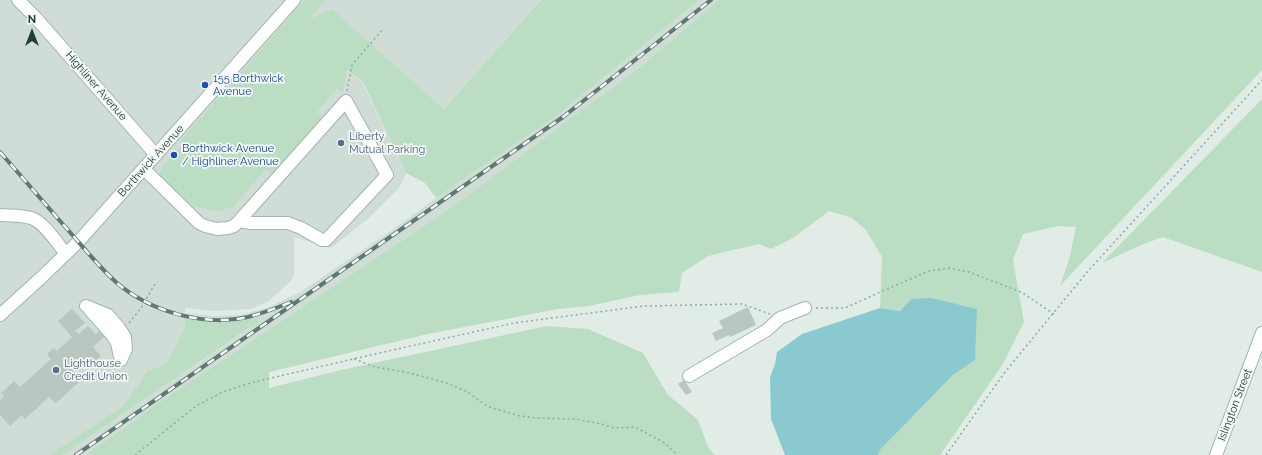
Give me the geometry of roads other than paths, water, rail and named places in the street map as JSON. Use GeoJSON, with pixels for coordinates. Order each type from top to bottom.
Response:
{"type":"FeatureCollection","features":[{"type":"Feature","properties":{"kind":"street","name":"Highliner Avenue"},"geometry":{"type":"LineString","coordinates":[[18,0],[36,18],[156,155]]}},
{"type":"Feature","properties":{"kind":"street","name":"Borthwick Avenue"},"geometry":{"type":"LineString","coordinates":[[0,315],[66,254],[294,0]]}},
{"type":"Feature","properties":{"kind":"street"},"geometry":{"type":"LineString","coordinates":[[144,168],[199,223],[216,229],[228,228],[234,226],[239,220],[346,101],[387,175],[326,240],[322,240],[301,228],[288,223],[251,223],[239,220]]}},
{"type":"Feature","properties":{"kind":"street"},"geometry":{"type":"LineString","coordinates":[[0,215],[22,216],[33,218],[40,222],[66,254]]}},
{"type":"Feature","properties":{"kind":"street"},"geometry":{"type":"LineString","coordinates":[[86,306],[103,317],[121,340],[121,360]]}},
{"type":"Feature","properties":{"kind":"street"},"geometry":{"type":"LineString","coordinates":[[689,376],[767,330],[780,318],[805,308]]}},
{"type":"Feature","properties":{"kind":"street","name":"Islington Street"},"geometry":{"type":"LineString","coordinates":[[1216,455],[1262,333]]}},
{"type":"Feature","properties":{"kind":"water"},"geometry":{"type":"Polygon","coordinates":[[[931,298],[977,309],[975,360],[953,375],[880,450],[878,455],[785,455],[771,419],[770,377],[775,364],[777,352],[802,334],[880,308],[900,311],[911,299],[931,298]]]}},
{"type":"Feature","properties":{"kind":"railway"},"geometry":{"type":"LineString","coordinates":[[76,455],[563,117],[711,0]]}},
{"type":"Feature","properties":{"kind":"railway"},"geometry":{"type":"LineString","coordinates":[[0,152],[105,271],[117,283],[146,302],[179,315],[214,320],[231,320],[248,317],[291,302]]}},
{"type":"Feature","properties":{"kind":"place","name":"155 Borthwick Avenue"},"geometry":{"type":"Point","coordinates":[205,85]}},
{"type":"Feature","properties":{"kind":"place","name":"Liberty Mutual Parking"},"geometry":{"type":"Point","coordinates":[341,143]}},
{"type":"Feature","properties":{"kind":"place","name":"Borthwick Avenue / Highliner Avenue"},"geometry":{"type":"Point","coordinates":[174,155]}},
{"type":"Feature","properties":{"kind":"place","name":"Lighthouse Credit Union"},"geometry":{"type":"Point","coordinates":[56,370]}}]}
